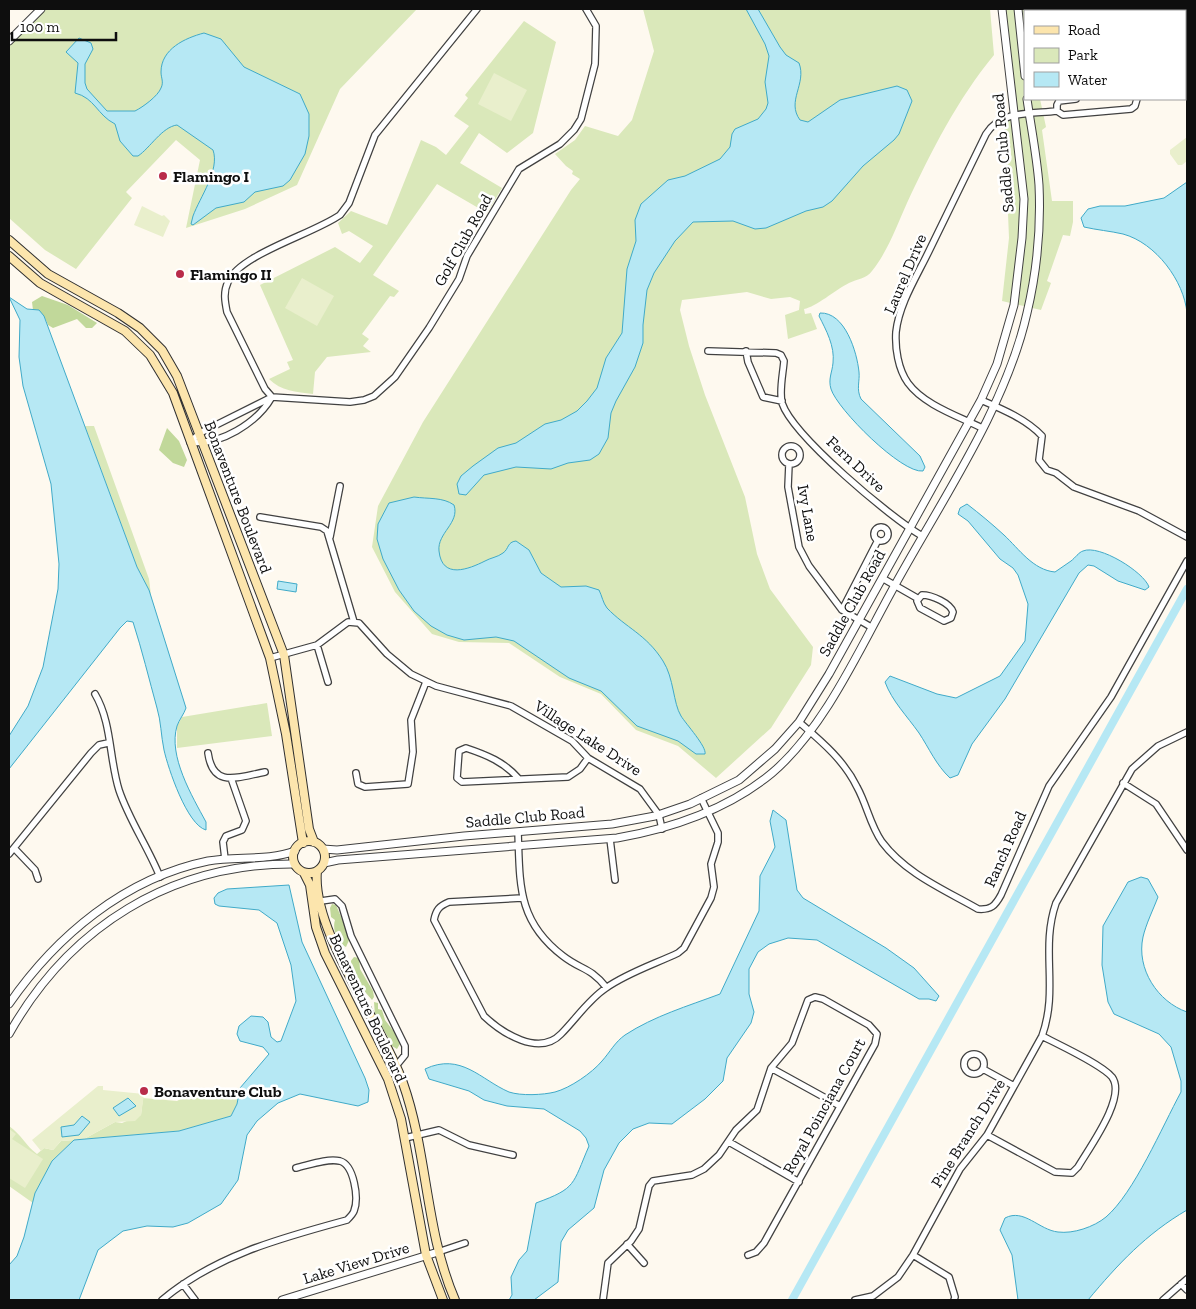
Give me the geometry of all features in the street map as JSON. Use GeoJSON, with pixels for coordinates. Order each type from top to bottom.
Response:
{"type":"FeatureCollection","features":[{"type":"Feature","properties":{"kind":"main road","name":"Bonaventure Boulevard"},"geometry":{"type":"LineString","coordinates":[[9,240],[48,274],[118,313],[150,337],[162,350],[177,376],[284,655],[309,829],[314,842]]}},
{"type":"Feature","properties":{"kind":"main road","name":"Bonaventure Boulevard"},"geometry":{"type":"LineString","coordinates":[[9,256],[40,282],[112,322],[140,344],[150,355],[172,393],[270,658],[286,734],[303,843]]}},
{"type":"Feature","properties":{"kind":"main road"},"geometry":{"type":"LineString","coordinates":[[314,842],[323,849],[324,863],[317,870],[304,872],[295,864],[295,851],[303,843],[314,842]]}},
{"type":"Feature","properties":{"kind":"main road","name":"Bonaventure Boulevard"},"geometry":{"type":"LineString","coordinates":[[317,870],[321,901],[336,948],[396,1066],[412,1110],[438,1252],[455,1300]]}},
{"type":"Feature","properties":{"kind":"main road","name":"Bonaventure Boulevard"},"geometry":{"type":"LineString","coordinates":[[304,872],[310,884],[316,927],[325,953],[388,1079],[401,1119],[426,1255],[443,1300]]}},
{"type":"Feature","properties":{"kind":"street"},"geometry":{"type":"LineString","coordinates":[[9,41],[41,9]]}},
{"type":"Feature","properties":{"kind":"street"},"geometry":{"type":"LineString","coordinates":[[272,397],[265,390],[227,312],[224,300],[227,284],[231,276],[251,259],[330,222],[340,215],[349,203],[375,135],[478,9]]}},
{"type":"Feature","properties":{"kind":"street","name":"Golf Club Road"},"geometry":{"type":"LineString","coordinates":[[272,397],[350,402],[364,400],[374,396],[395,377],[429,328],[459,278],[467,256],[519,169],[560,144],[574,130],[580,120],[595,64],[596,26],[586,9]]}},
{"type":"Feature","properties":{"kind":"street","name":"Saddle Club Road"},"geometry":{"type":"LineString","coordinates":[[323,849],[337,850],[612,824],[658,814],[701,798],[739,780],[775,749],[799,722],[981,400],[997,364],[1018,285],[1024,199],[1002,9]]}},
{"type":"Feature","properties":{"kind":"street","name":"Saddle Club Road"},"geometry":{"type":"LineString","coordinates":[[1018,9],[1024,66]]}},
{"type":"Feature","properties":{"kind":"street","name":"Saddle Club Road"},"geometry":{"type":"LineString","coordinates":[[324,863],[338,860],[518,847],[610,838],[662,829],[708,811],[748,790],[772,773],[794,752],[810,732],[871,627],[982,428],[994,406],[1021,339],[1038,248],[1039,183],[1027,100]]}},
{"type":"Feature","properties":{"kind":"street"},"geometry":{"type":"LineString","coordinates":[[1068,100],[1060,101],[1057,105],[1057,110],[1063,115],[1131,109],[1135,106],[1137,100]]}},
{"type":"Feature","properties":{"kind":"street","name":"Laurel Drive"},"geometry":{"type":"LineString","coordinates":[[982,428],[919,395],[908,382],[900,367],[896,331],[902,308],[914,281],[986,134],[996,122],[1004,117],[1057,110]]}},
{"type":"Feature","properties":{"kind":"street"},"geometry":{"type":"LineString","coordinates":[[708,351],[746,352],[776,353],[781,356],[784,361],[782,401],[763,396],[748,362],[746,352]]}},
{"type":"Feature","properties":{"kind":"street"},"geometry":{"type":"LineString","coordinates":[[190,442],[200,433],[272,397]]}},
{"type":"Feature","properties":{"kind":"street"},"geometry":{"type":"LineString","coordinates":[[190,442],[204,444],[223,437],[251,421],[265,409],[272,397]]}},
{"type":"Feature","properties":{"kind":"street"},"geometry":{"type":"LineString","coordinates":[[981,400],[1036,430],[1042,436],[1039,460],[1042,466],[1067,484],[1138,510],[1187,537]]}},
{"type":"Feature","properties":{"kind":"street","name":"Fern Drive"},"geometry":{"type":"LineString","coordinates":[[782,401],[796,424],[838,471],[909,528],[922,536]]}},
{"type":"Feature","properties":{"kind":"street"},"geometry":{"type":"LineString","coordinates":[[245,412],[251,421]]}},
{"type":"Feature","properties":{"kind":"street","name":"Ivy Lane"},"geometry":{"type":"LineString","coordinates":[[789,464],[788,487],[799,547],[808,566],[842,610],[871,627]]}},
{"type":"Feature","properties":{"kind":"street"},"geometry":{"type":"LineString","coordinates":[[330,537],[340,486]]}},
{"type":"Feature","properties":{"kind":"street"},"geometry":{"type":"LineString","coordinates":[[260,517],[320,527],[327,531],[354,622],[343,624],[317,645],[270,658]]}},
{"type":"Feature","properties":{"kind":"street"},"geometry":{"type":"LineString","coordinates":[[842,610],[878,540]]}},
{"type":"Feature","properties":{"kind":"street","name":"Ranch Road"},"geometry":{"type":"LineString","coordinates":[[799,722],[826,746],[847,771],[858,787],[873,828],[893,854],[922,878],[978,909],[988,910],[995,905],[1001,895],[1049,786],[1111,697],[1187,561]]}},
{"type":"Feature","properties":{"kind":"street"},"geometry":{"type":"LineString","coordinates":[[882,578],[917,598],[920,608],[944,621],[952,618],[953,612],[949,606],[928,595],[922,595],[917,598]]}},
{"type":"Feature","properties":{"kind":"street","name":"Village Lake Drive"},"geometry":{"type":"LineString","coordinates":[[354,622],[365,627],[378,645],[397,664],[426,682],[501,703],[523,712],[572,741],[588,758],[640,789],[658,814],[662,829]]}},
{"type":"Feature","properties":{"kind":"street"},"geometry":{"type":"LineString","coordinates":[[317,645],[328,682]]}},
{"type":"Feature","properties":{"kind":"street"},"geometry":{"type":"LineString","coordinates":[[356,773],[358,784],[365,787],[408,784],[413,752],[410,730],[411,720],[426,682]]}},
{"type":"Feature","properties":{"kind":"street"},"geometry":{"type":"LineString","coordinates":[[95,694],[106,719],[108,743],[126,810],[150,850],[167,888]]}},
{"type":"Feature","properties":{"kind":"street","name":"Pine Branch Drive"},"geometry":{"type":"LineString","coordinates":[[855,1300],[873,1296],[898,1277],[913,1255],[960,1169],[987,1134],[1042,1036],[1051,1002],[1052,978],[1048,944],[1050,921],[1056,903],[1123,783],[1143,757],[1172,737],[1187,732]]}},
{"type":"Feature","properties":{"kind":"street"},"geometry":{"type":"LineString","coordinates":[[9,854],[91,753],[100,745],[108,743]]}},
{"type":"Feature","properties":{"kind":"street"},"geometry":{"type":"LineString","coordinates":[[518,778],[502,763],[488,755],[466,748],[460,751],[457,778],[459,781],[568,777],[580,769],[588,758]]}},
{"type":"Feature","properties":{"kind":"street"},"geometry":{"type":"LineString","coordinates":[[208,753],[212,771],[220,776],[231,778],[265,772]]}},
{"type":"Feature","properties":{"kind":"street"},"geometry":{"type":"LineString","coordinates":[[225,859],[223,842],[226,836],[242,830],[246,821],[231,778]]}},
{"type":"Feature","properties":{"kind":"street"},"geometry":{"type":"LineString","coordinates":[[1123,783],[1156,804],[1187,850]]}},
{"type":"Feature","properties":{"kind":"street"},"geometry":{"type":"LineString","coordinates":[[522,898],[449,902],[441,905],[436,911],[434,920],[484,1016],[497,1028],[518,1040],[550,1042],[560,1035],[582,1009],[606,987],[678,953],[684,948],[712,898],[714,887],[711,864],[718,842],[718,833],[701,798]]}},
{"type":"Feature","properties":{"kind":"street"},"geometry":{"type":"LineString","coordinates":[[518,832],[522,898],[531,920],[551,947],[568,960],[595,973],[606,987]]}},
{"type":"Feature","properties":{"kind":"street"},"geometry":{"type":"LineString","coordinates":[[610,838],[615,880]]}},
{"type":"Feature","properties":{"kind":"street"},"geometry":{"type":"LineString","coordinates":[[14,848],[32,866],[38,879]]}},
{"type":"Feature","properties":{"kind":"street"},"geometry":{"type":"LineString","coordinates":[[9,1004],[29,976],[61,941],[95,912],[134,889],[160,876],[208,861],[282,856],[295,851]]}},
{"type":"Feature","properties":{"kind":"street"},"geometry":{"type":"LineString","coordinates":[[9,1034],[32,997],[70,952],[126,909],[167,888],[195,878],[234,869],[295,864]]}},
{"type":"Feature","properties":{"kind":"street"},"geometry":{"type":"LineString","coordinates":[[321,901],[335,899],[342,906],[351,936],[405,1046],[405,1055],[396,1066]]}},
{"type":"Feature","properties":{"kind":"street","name":"Royal Poinciana Court"},"geometry":{"type":"LineString","coordinates":[[748,1255],[756,1252],[764,1243],[875,1044],[878,1034],[869,1025],[823,999],[815,997],[808,1000],[792,1043],[771,1068]]}},
{"type":"Feature","properties":{"kind":"street"},"geometry":{"type":"LineString","coordinates":[[987,1134],[1055,1172],[1072,1172],[1078,1167],[1114,1105],[1117,1090],[1112,1078],[1104,1070],[1042,1036]]}},
{"type":"Feature","properties":{"kind":"street"},"geometry":{"type":"LineString","coordinates":[[603,1300],[608,1263],[639,1229],[649,1186],[653,1181],[692,1175],[704,1169],[729,1142],[736,1130],[757,1110],[771,1068],[840,1106]]}},
{"type":"Feature","properties":{"kind":"street"},"geometry":{"type":"LineString","coordinates":[[983,1069],[1014,1086]]}},
{"type":"Feature","properties":{"kind":"street"},"geometry":{"type":"LineString","coordinates":[[404,1138],[417,1134],[442,1131],[469,1145],[513,1155]]}},
{"type":"Feature","properties":{"kind":"street"},"geometry":{"type":"LineString","coordinates":[[729,1142],[798,1182]]}},
{"type":"Feature","properties":{"kind":"street"},"geometry":{"type":"LineString","coordinates":[[162,1300],[183,1284],[245,1250],[347,1220],[354,1213],[356,1206],[353,1173],[349,1166],[342,1162],[331,1161],[296,1168]]}},
{"type":"Feature","properties":{"kind":"street"},"geometry":{"type":"LineString","coordinates":[[438,1252],[465,1243]]}},
{"type":"Feature","properties":{"kind":"street"},"geometry":{"type":"LineString","coordinates":[[627,1244],[644,1263]]}},
{"type":"Feature","properties":{"kind":"street","name":"Lake View Drive"},"geometry":{"type":"LineString","coordinates":[[282,1300],[438,1252]]}},
{"type":"Feature","properties":{"kind":"street"},"geometry":{"type":"LineString","coordinates":[[913,1255],[949,1277],[955,1297],[954,1300]]}},
{"type":"Feature","properties":{"kind":"street"},"geometry":{"type":"LineString","coordinates":[[1163,1300],[1187,1279]]}},
{"type":"Feature","properties":{"kind":"street"},"geometry":{"type":"LineString","coordinates":[[183,1284],[195,1300]]}},
{"type":"Feature","properties":{"kind":"street"},"geometry":{"type":"LineString","coordinates":[[1181,1284],[1187,1290]]}},
{"type":"Feature","properties":{"kind":"green space"},"geometry":{"type":"Polygon","coordinates":[[[41,9],[417,9],[340,89],[297,185],[245,209],[186,228],[200,160],[176,140],[126,192],[132,198],[76,269],[45,250],[9,218],[9,41],[41,9]]]}},
{"type":"Feature","properties":{"kind":"green space"},"geometry":{"type":"Polygon","coordinates":[[[643,9],[990,9],[994,55],[968,90],[946,126],[916,183],[887,246],[870,274],[849,283],[809,308],[804,309],[805,314],[811,313],[817,329],[788,339],[785,315],[799,310],[800,301],[790,297],[771,299],[747,292],[682,300],[680,310],[689,346],[705,395],[745,497],[757,554],[770,589],[813,647],[811,665],[771,728],[716,778],[678,746],[636,730],[601,694],[560,677],[509,643],[459,642],[432,634],[395,592],[372,547],[378,506],[423,422],[571,190],[580,179],[572,174],[573,171],[555,154],[575,140],[585,126],[618,136],[632,120],[654,51],[643,9]]]}},
{"type":"Feature","properties":{"kind":"green space"},"geometry":{"type":"Polygon","coordinates":[[[1002,9],[1029,9],[1024,10],[1024,100],[1040,100],[1046,127],[1042,130],[1052,201],[1073,201],[1073,222],[1070,236],[1063,235],[1047,281],[1051,283],[1041,310],[1002,301],[1009,238],[1004,117],[1014,116],[1002,9]]]}},
{"type":"Feature","properties":{"kind":"green space"},"geometry":{"type":"Polygon","coordinates":[[[524,21],[556,42],[533,133],[507,153],[479,133],[460,163],[502,188],[487,213],[437,184],[373,275],[399,291],[394,297],[390,296],[362,334],[369,339],[363,346],[371,352],[327,357],[315,372],[313,394],[289,390],[274,383],[269,379],[290,369],[287,362],[293,360],[260,285],[335,247],[360,263],[373,246],[349,231],[342,234],[338,223],[351,211],[387,225],[421,140],[436,147],[446,155],[469,126],[454,116],[468,98],[465,95],[524,21]]]}},
{"type":"Feature","properties":{"kind":"green space"},"geometry":{"type":"Polygon","coordinates":[[[494,73],[527,90],[511,121],[478,104],[494,73]]]}},
{"type":"Feature","properties":{"kind":"green space"},"geometry":{"type":"Polygon","coordinates":[[[1187,137],[1187,161],[1182,165],[1178,165],[1170,154],[1170,150],[1187,137]]]}},
{"type":"Feature","properties":{"kind":"green space"},"geometry":{"type":"Polygon","coordinates":[[[142,206],[162,216],[164,215],[170,221],[163,237],[134,225],[142,206]]]}},
{"type":"Feature","properties":{"kind":"green space"},"geometry":{"type":"Polygon","coordinates":[[[302,278],[334,296],[317,326],[285,308],[302,278]]]}},
{"type":"Feature","properties":{"kind":"green space"},"geometry":{"type":"Polygon","coordinates":[[[42,296],[68,305],[97,323],[92,328],[86,328],[77,319],[53,328],[48,325],[41,313],[33,310],[32,302],[42,296]]]}},
{"type":"Feature","properties":{"kind":"green space"},"geometry":{"type":"Polygon","coordinates":[[[85,426],[94,426],[149,579],[151,595],[137,567],[85,426]]]}},
{"type":"Feature","properties":{"kind":"green space"},"geometry":{"type":"Polygon","coordinates":[[[167,428],[179,441],[187,460],[184,467],[173,463],[159,450],[167,428]]]}},
{"type":"Feature","properties":{"kind":"green space"},"geometry":{"type":"Polygon","coordinates":[[[267,703],[272,736],[177,748],[177,726],[182,717],[267,703]]]}},
{"type":"Feature","properties":{"kind":"green space"},"geometry":{"type":"Polygon","coordinates":[[[332,904],[336,905],[350,938],[346,947],[336,935],[335,920],[331,917],[330,908],[332,904]]]}},
{"type":"Feature","properties":{"kind":"green space"},"geometry":{"type":"Polygon","coordinates":[[[354,957],[359,958],[360,969],[373,991],[374,997],[372,1000],[354,979],[354,969],[350,962],[354,957]]]}},
{"type":"Feature","properties":{"kind":"green space"},"geometry":{"type":"Polygon","coordinates":[[[374,1002],[378,1003],[378,1009],[382,1010],[385,1020],[398,1037],[400,1044],[397,1049],[392,1046],[375,1016],[374,1002]]]}},
{"type":"Feature","properties":{"kind":"green space"},"geometry":{"type":"Polygon","coordinates":[[[98,1086],[103,1086],[103,1090],[144,1094],[141,1115],[135,1121],[115,1122],[84,1139],[61,1141],[53,1150],[44,1148],[41,1151],[32,1140],[98,1086]]]}},
{"type":"Feature","properties":{"kind":"green space"},"geometry":{"type":"Polygon","coordinates":[[[240,1088],[237,1104],[231,1116],[179,1131],[84,1139],[115,1122],[122,1123],[141,1115],[143,1098],[177,1101],[197,1090],[240,1088]]]}},
{"type":"Feature","properties":{"kind":"green space"},"geometry":{"type":"Polygon","coordinates":[[[9,1126],[37,1154],[44,1148],[53,1150],[61,1141],[74,1140],[52,1161],[33,1203],[9,1186],[9,1126]]]}},
{"type":"Feature","properties":{"kind":"green space"},"geometry":{"type":"Polygon","coordinates":[[[9,1129],[16,1134],[12,1139],[43,1159],[25,1188],[9,1178],[9,1129]]]}},
{"type":"Feature","properties":{"kind":"water"},"geometry":{"type":"Polygon","coordinates":[[[746,9],[758,9],[786,55],[799,63],[801,78],[795,106],[800,120],[808,122],[840,100],[897,86],[907,90],[912,101],[899,134],[863,166],[832,201],[823,207],[806,211],[766,228],[755,229],[733,221],[693,222],[675,241],[654,273],[647,290],[643,343],[635,367],[611,413],[608,438],[599,454],[590,460],[568,463],[551,469],[516,467],[484,475],[466,495],[459,494],[457,484],[461,476],[473,466],[498,448],[516,443],[545,424],[561,420],[577,411],[587,401],[597,388],[606,358],[622,333],[627,269],[636,241],[635,220],[641,204],[668,180],[685,176],[720,159],[730,147],[732,134],[735,129],[758,119],[766,109],[768,103],[765,82],[769,56],[765,44],[746,9]]]}},
{"type":"Feature","properties":{"kind":"water"},"geometry":{"type":"Polygon","coordinates":[[[204,33],[221,39],[244,67],[300,94],[309,114],[309,136],[305,154],[290,180],[283,186],[255,192],[244,202],[216,208],[193,225],[191,224],[193,216],[212,175],[214,166],[213,150],[177,125],[166,130],[138,156],[133,156],[120,141],[115,124],[82,95],[75,93],[78,63],[66,52],[79,38],[91,43],[93,49],[85,64],[85,83],[87,89],[107,111],[135,111],[150,101],[161,88],[162,64],[170,51],[182,41],[204,33]]]}},
{"type":"Feature","properties":{"kind":"water"},"geometry":{"type":"Polygon","coordinates":[[[1187,182],[1187,313],[1185,301],[1174,276],[1157,255],[1135,239],[1123,234],[1084,227],[1081,218],[1088,209],[1100,206],[1125,206],[1164,198],[1187,182]]]}},
{"type":"Feature","properties":{"kind":"water"},"geometry":{"type":"Polygon","coordinates":[[[9,297],[27,309],[39,310],[44,316],[137,567],[149,590],[186,708],[177,726],[175,738],[179,763],[188,788],[206,822],[206,830],[199,826],[192,818],[179,795],[164,750],[158,713],[133,622],[127,621],[120,628],[9,769],[9,736],[28,706],[43,667],[58,589],[59,564],[51,484],[23,386],[19,357],[20,320],[9,297]]]}},
{"type":"Feature","properties":{"kind":"water"},"geometry":{"type":"Polygon","coordinates":[[[820,313],[829,314],[836,319],[848,335],[856,354],[861,399],[920,456],[925,467],[923,471],[913,469],[886,452],[857,425],[836,398],[831,389],[830,382],[833,350],[819,316],[820,313]]]}},
{"type":"Feature","properties":{"kind":"water"},"geometry":{"type":"Polygon","coordinates":[[[414,497],[440,499],[454,505],[454,517],[439,545],[441,560],[445,566],[457,570],[471,567],[499,556],[511,543],[516,541],[529,550],[541,573],[561,587],[586,586],[599,590],[607,608],[650,644],[663,661],[667,668],[678,711],[700,741],[705,754],[696,754],[678,741],[637,726],[601,691],[569,678],[514,641],[496,637],[464,640],[447,635],[431,626],[414,611],[399,590],[383,559],[377,539],[378,524],[389,503],[414,497]]]}},
{"type":"Feature","properties":{"kind":"water"},"geometry":{"type":"Polygon","coordinates":[[[967,504],[986,519],[1027,558],[1040,567],[1055,572],[1082,552],[1090,550],[1110,555],[1130,567],[1139,574],[1149,587],[1145,590],[1118,581],[1094,566],[1088,565],[1079,573],[1005,699],[972,744],[958,775],[950,778],[941,768],[919,733],[896,702],[885,682],[890,676],[937,694],[956,698],[1000,676],[1025,641],[1028,604],[1018,575],[1013,568],[1000,559],[968,521],[958,514],[960,508],[967,504]]]}},
{"type":"Feature","properties":{"kind":"water"},"geometry":{"type":"Polygon","coordinates":[[[278,581],[297,584],[296,592],[277,589],[278,581]]]}},
{"type":"Feature","properties":{"kind":"water"},"geometry":{"type":"Polygon","coordinates":[[[773,810],[786,820],[797,890],[803,898],[886,948],[914,968],[939,996],[936,1001],[919,999],[817,940],[788,938],[769,944],[758,952],[749,969],[749,994],[754,1012],[751,1023],[727,1058],[723,1081],[705,1099],[672,1124],[649,1123],[633,1129],[619,1143],[604,1170],[594,1208],[568,1230],[561,1242],[558,1282],[534,1300],[509,1300],[512,1295],[511,1277],[519,1260],[527,1251],[536,1203],[559,1193],[572,1184],[589,1146],[586,1138],[580,1131],[544,1109],[507,1106],[484,1100],[469,1091],[429,1079],[425,1069],[449,1064],[470,1070],[509,1092],[532,1095],[555,1092],[574,1084],[587,1075],[598,1066],[621,1038],[636,1028],[671,1012],[720,994],[759,911],[760,876],[775,847],[770,821],[773,810]]]}},
{"type":"Feature","properties":{"kind":"water"},"geometry":{"type":"Polygon","coordinates":[[[1141,877],[1148,879],[1158,897],[1143,937],[1143,961],[1146,972],[1158,992],[1167,1001],[1187,1012],[1187,1210],[1158,1229],[1133,1250],[1088,1300],[1018,1300],[1012,1255],[1000,1230],[1005,1218],[1019,1216],[1044,1228],[1058,1232],[1083,1229],[1101,1221],[1116,1206],[1137,1176],[1181,1092],[1181,1081],[1171,1047],[1159,1034],[1114,1014],[1108,1002],[1102,965],[1103,926],[1128,882],[1141,877]]]}},
{"type":"Feature","properties":{"kind":"water"},"geometry":{"type":"Polygon","coordinates":[[[289,885],[302,942],[365,1078],[369,1090],[368,1102],[358,1106],[300,1094],[278,1103],[257,1121],[247,1135],[238,1180],[221,1204],[188,1223],[173,1227],[147,1226],[123,1231],[98,1250],[79,1300],[9,1300],[9,1265],[17,1256],[24,1237],[35,1193],[52,1161],[74,1140],[179,1131],[231,1116],[237,1104],[240,1088],[269,1054],[263,1047],[240,1041],[237,1034],[239,1026],[251,1016],[263,1017],[268,1022],[271,1037],[277,1042],[281,1041],[296,1001],[291,965],[277,923],[259,910],[219,906],[215,904],[214,898],[218,893],[227,889],[289,885]]]}},
{"type":"Feature","properties":{"kind":"water"},"geometry":{"type":"Polygon","coordinates":[[[128,1098],[136,1106],[119,1116],[113,1108],[128,1098]]]}},
{"type":"Feature","properties":{"kind":"water"},"geometry":{"type":"Polygon","coordinates":[[[82,1116],[90,1122],[79,1135],[62,1137],[61,1127],[74,1125],[82,1116]]]}},
{"type":"Feature","properties":{"kind":"waterway"},"geometry":{"type":"LineString","coordinates":[[792,1300],[1187,589]]}},
{"type":"Feature","properties":{"kind":"place","name":"Flamingo I"},"geometry":{"type":"Point","coordinates":[163,176]}},
{"type":"Feature","properties":{"kind":"place","name":"Flamingo II"},"geometry":{"type":"Point","coordinates":[180,274]}},
{"type":"Feature","properties":{"kind":"place","name":"Bonaventure Club"},"geometry":{"type":"Point","coordinates":[144,1091]}}]}
